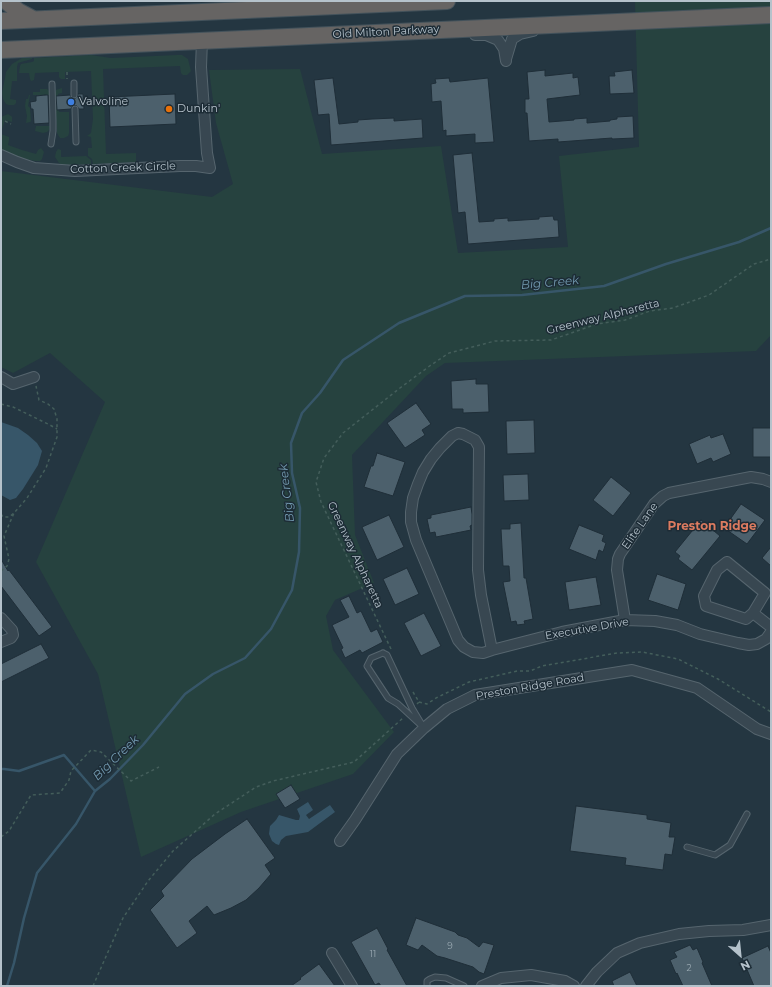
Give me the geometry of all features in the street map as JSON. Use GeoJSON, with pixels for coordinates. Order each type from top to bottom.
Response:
{"type":"FeatureCollection","features":[{"type":"Feature","properties":{"kind":"highway"},"geometry":{"type":"LineString","coordinates":[[6,1],[12,8],[35,19]]}},
{"type":"Feature","properties":{"kind":"highway"},"geometry":{"type":"LineString","coordinates":[[1,21],[447,1]]}},
{"type":"Feature","properties":{"kind":"highway","name":"Old Milton Parkway"},"geometry":{"type":"LineString","coordinates":[[1,50],[771,14]]}},
{"type":"Feature","properties":{"kind":"street"},"geometry":{"type":"LineString","coordinates":[[406,31],[427,38],[486,35],[498,40],[504,50],[506,61],[512,39],[520,34],[557,24]]}},
{"type":"Feature","properties":{"kind":"street","name":"Cotton Creek Circle"},"geometry":{"type":"LineString","coordinates":[[1,154],[34,168],[75,171],[180,166],[210,168],[207,153],[201,67],[202,40]]}},
{"type":"Feature","properties":{"kind":"street"},"geometry":{"type":"LineString","coordinates":[[1,377],[13,384],[34,378]]}},
{"type":"Feature","properties":{"kind":"street","name":"Executive Drive"},"geometry":{"type":"LineString","coordinates":[[492,650],[481,595],[478,570],[479,447],[475,440],[458,433],[452,436],[440,448],[423,472],[413,498],[411,522],[416,540],[458,640],[464,647],[474,652],[483,653],[562,632],[625,620],[656,621],[677,625],[700,634],[749,645],[757,644],[766,639],[771,632]]}},
{"type":"Feature","properties":{"kind":"street","name":"Elite Lane"},"geometry":{"type":"LineString","coordinates":[[625,620],[617,570],[618,559],[654,504],[669,493],[751,476],[771,482]]}},
{"type":"Feature","properties":{"kind":"street"},"geometry":{"type":"LineString","coordinates":[[727,562],[765,593],[753,613],[746,619],[706,606],[704,596],[717,570],[727,562]]}},
{"type":"Feature","properties":{"kind":"street"},"geometry":{"type":"LineString","coordinates":[[753,613],[771,628]]}},
{"type":"Feature","properties":{"kind":"street"},"geometry":{"type":"LineString","coordinates":[[1,618],[12,630],[13,635],[12,638],[1,642]]}},
{"type":"Feature","properties":{"kind":"street","name":"Preston Ridge Road"},"geometry":{"type":"LineString","coordinates":[[340,841],[356,820],[398,754],[424,728],[447,709],[475,695],[632,670],[697,688],[757,729],[771,734]]}},
{"type":"Feature","properties":{"kind":"street"},"geometry":{"type":"LineString","coordinates":[[586,986],[597,972],[617,953],[640,943],[679,934],[743,930],[771,925]]}},
{"type":"Feature","properties":{"kind":"street"},"geometry":{"type":"LineString","coordinates":[[332,953],[352,986]]}},
{"type":"Feature","properties":{"kind":"street"},"geometry":{"type":"LineString","coordinates":[[482,986],[501,978],[530,975],[565,981],[574,986]]}},
{"type":"Feature","properties":{"kind":"lane"},"geometry":{"type":"LineString","coordinates":[[389,1],[406,3]]}},
{"type":"Feature","properties":{"kind":"lane"},"geometry":{"type":"LineString","coordinates":[[246,10],[276,4]]}},
{"type":"Feature","properties":{"kind":"lane"},"geometry":{"type":"LineString","coordinates":[[74,83],[74,95]]}},
{"type":"Feature","properties":{"kind":"lane"},"geometry":{"type":"LineString","coordinates":[[51,144],[53,131],[52,84]]}},
{"type":"Feature","properties":{"kind":"lane"},"geometry":{"type":"LineString","coordinates":[[75,109],[76,142]]}},
{"type":"Feature","properties":{"kind":"lane"},"geometry":{"type":"LineString","coordinates":[[383,653],[388,655],[412,708],[424,728],[398,704],[388,698],[367,666],[371,658],[383,653]]}},
{"type":"Feature","properties":{"kind":"lane"},"geometry":{"type":"LineString","coordinates":[[687,847],[715,855],[730,845],[747,814]]}},
{"type":"Feature","properties":{"kind":"lane"},"geometry":{"type":"LineString","coordinates":[[427,986],[427,981],[435,977],[446,978],[464,986]]}},
{"type":"Feature","properties":{"kind":"path"},"geometry":{"type":"LineString","coordinates":[[67,72],[67,79]]}},
{"type":"Feature","properties":{"kind":"path"},"geometry":{"type":"LineString","coordinates":[[5,122],[11,124]]}},
{"type":"Feature","properties":{"kind":"path","name":"Greenway Alpharetta"},"geometry":{"type":"LineString","coordinates":[[393,653],[321,502],[316,482],[324,458],[343,433],[400,388],[450,353],[495,341],[552,340],[597,324],[625,320],[650,311],[673,308],[709,295],[754,264],[771,260]]}},
{"type":"Feature","properties":{"kind":"path"},"geometry":{"type":"LineString","coordinates":[[1,514],[3,517],[9,517],[27,498],[46,468],[57,437],[57,419],[54,409],[48,404],[39,400],[34,378]]}},
{"type":"Feature","properties":{"kind":"path"},"geometry":{"type":"LineString","coordinates":[[1,404],[13,406],[57,429]]}},
{"type":"Feature","properties":{"kind":"path"},"geometry":{"type":"LineString","coordinates":[[1,571],[7,566],[9,559],[4,536],[14,513]]}},
{"type":"Feature","properties":{"kind":"path"},"geometry":{"type":"LineString","coordinates":[[412,708],[419,702],[413,691]]}},
{"type":"Feature","properties":{"kind":"path"},"geometry":{"type":"LineString","coordinates":[[93,986],[123,918],[148,881],[173,851],[215,814],[256,787],[273,781],[354,762],[407,713]]}},
{"type":"Feature","properties":{"kind":"path"},"geometry":{"type":"LineString","coordinates":[[1,837],[8,831],[31,795],[60,793],[69,780],[71,771],[91,750],[101,752],[130,781],[159,767]]}},
{"type":"Feature","properties":{"kind":"green space"},"geometry":{"type":"Polygon","coordinates":[[[635,1],[771,1],[771,335],[756,351],[445,363],[426,376],[352,455],[355,535],[374,583],[335,600],[326,616],[333,650],[394,732],[353,774],[241,812],[141,857],[98,674],[36,562],[105,402],[50,353],[13,373],[1,367],[1,171],[212,197],[233,184],[216,123],[209,70],[300,69],[322,154],[441,146],[458,253],[568,247],[559,156],[639,147],[635,1]]]}},
{"type":"Feature","properties":{"kind":"green space"},"geometry":{"type":"Polygon","coordinates":[[[91,55],[111,58],[182,55],[188,59],[191,71],[187,75],[183,75],[181,73],[180,66],[103,69],[106,154],[136,153],[136,162],[93,164],[92,159],[88,156],[88,148],[92,148],[91,137],[87,136],[91,133],[93,119],[91,71],[65,72],[65,79],[61,79],[59,77],[59,72],[35,73],[34,80],[31,81],[29,73],[19,73],[21,64],[32,62],[34,61],[34,58],[91,55]]]}},
{"type":"Feature","properties":{"kind":"green space"},"geometry":{"type":"Polygon","coordinates":[[[22,58],[32,59],[18,63],[17,81],[12,81],[10,99],[16,100],[16,103],[14,105],[9,105],[6,104],[3,99],[2,93],[6,72],[12,64],[22,58]]]}},
{"type":"Feature","properties":{"kind":"green space"},"geometry":{"type":"Polygon","coordinates":[[[62,88],[62,93],[58,94],[59,112],[69,112],[69,133],[68,136],[60,138],[57,133],[55,93],[56,90],[62,88]]]}},
{"type":"Feature","properties":{"kind":"green space"},"geometry":{"type":"Polygon","coordinates":[[[40,89],[47,89],[50,95],[33,95],[33,92],[40,92],[40,89]]]}},
{"type":"Feature","properties":{"kind":"green space"},"geometry":{"type":"Polygon","coordinates":[[[29,95],[28,106],[30,108],[31,121],[26,123],[27,116],[25,106],[26,99],[28,99],[29,95]]]}},
{"type":"Feature","properties":{"kind":"green space"},"geometry":{"type":"Polygon","coordinates":[[[8,114],[12,117],[12,122],[5,120],[1,132],[1,117],[8,114]]]}},
{"type":"Feature","properties":{"kind":"green space"},"geometry":{"type":"Polygon","coordinates":[[[36,126],[50,126],[47,132],[43,133],[35,131],[36,126]]]}},
{"type":"Feature","properties":{"kind":"green space"},"geometry":{"type":"Polygon","coordinates":[[[1,134],[9,137],[8,145],[22,150],[36,154],[41,148],[44,152],[42,159],[40,161],[35,161],[1,151],[1,134]]]}},
{"type":"Feature","properties":{"kind":"green space"},"geometry":{"type":"Polygon","coordinates":[[[58,149],[61,150],[61,157],[86,156],[91,160],[91,164],[62,165],[55,157],[58,149]]]}},
{"type":"Feature","properties":{"kind":"water"},"geometry":{"type":"Polygon","coordinates":[[[1,422],[18,428],[28,435],[37,443],[42,451],[38,465],[23,489],[16,498],[10,500],[1,495],[1,422]]]}},
{"type":"Feature","properties":{"kind":"water"},"geometry":{"type":"Polygon","coordinates":[[[308,802],[313,810],[306,815],[309,819],[330,805],[335,812],[308,832],[286,836],[281,840],[279,845],[272,841],[269,834],[270,826],[279,815],[299,820],[300,816],[297,809],[308,802]]]}},
{"type":"Feature","properties":{"kind":"building"},"geometry":{"type":"Polygon","coordinates":[[[545,70],[545,76],[573,73],[573,78],[578,77],[580,95],[547,99],[549,122],[587,118],[587,123],[610,121],[617,119],[617,117],[633,116],[634,138],[558,142],[558,139],[529,141],[527,113],[525,113],[525,99],[529,99],[527,72],[545,70]]]}},
{"type":"Feature","properties":{"kind":"building"},"geometry":{"type":"Polygon","coordinates":[[[632,70],[634,93],[610,94],[609,76],[615,76],[614,72],[632,70]]]}},
{"type":"Feature","properties":{"kind":"building"},"geometry":{"type":"Polygon","coordinates":[[[333,78],[339,124],[372,119],[394,118],[394,121],[422,119],[423,138],[331,145],[329,114],[318,115],[314,80],[333,78]]]}},
{"type":"Feature","properties":{"kind":"building"},"geometry":{"type":"Polygon","coordinates":[[[449,78],[450,82],[488,78],[494,142],[475,143],[475,134],[446,136],[446,130],[443,131],[441,101],[432,102],[431,84],[436,83],[435,79],[449,78]]]}},
{"type":"Feature","properties":{"kind":"building","name":"Valvoline"},"geometry":{"type":"Polygon","coordinates":[[[78,94],[83,94],[84,109],[79,109],[74,105],[71,109],[57,110],[56,96],[70,95],[74,99],[78,94]]]}},
{"type":"Feature","properties":{"kind":"building"},"geometry":{"type":"Polygon","coordinates":[[[175,94],[176,124],[110,127],[109,97],[175,94]]]}},
{"type":"Feature","properties":{"kind":"building"},"geometry":{"type":"Polygon","coordinates":[[[48,95],[49,123],[34,124],[33,109],[31,109],[30,102],[36,101],[36,96],[48,95]]]}},
{"type":"Feature","properties":{"kind":"building"},"geometry":{"type":"Polygon","coordinates":[[[472,153],[479,222],[508,218],[508,221],[539,219],[539,217],[553,216],[554,220],[558,220],[559,237],[468,244],[465,212],[458,213],[453,155],[472,153]]]}},
{"type":"Feature","properties":{"kind":"building"},"geometry":{"type":"Polygon","coordinates":[[[476,379],[476,384],[488,384],[489,412],[463,413],[463,409],[452,409],[451,381],[476,379]]]}},
{"type":"Feature","properties":{"kind":"building"},"geometry":{"type":"Polygon","coordinates":[[[416,403],[431,424],[422,430],[425,435],[405,448],[387,423],[416,403]]]}},
{"type":"Feature","properties":{"kind":"building"},"geometry":{"type":"Polygon","coordinates":[[[534,420],[535,453],[507,454],[506,421],[534,420]]]}},
{"type":"Feature","properties":{"kind":"building"},"geometry":{"type":"Polygon","coordinates":[[[753,428],[771,428],[771,457],[753,457],[753,428]]]}},
{"type":"Feature","properties":{"kind":"building"},"geometry":{"type":"Polygon","coordinates":[[[723,434],[731,454],[713,462],[711,458],[697,464],[689,444],[710,435],[711,438],[723,434]]]}},
{"type":"Feature","properties":{"kind":"building"},"geometry":{"type":"Polygon","coordinates":[[[377,453],[405,462],[393,496],[364,487],[377,453]]]}},
{"type":"Feature","properties":{"kind":"building"},"geometry":{"type":"Polygon","coordinates":[[[528,474],[529,500],[504,501],[503,475],[528,474]]]}},
{"type":"Feature","properties":{"kind":"building"},"geometry":{"type":"Polygon","coordinates":[[[611,477],[631,493],[613,516],[593,500],[611,477]]]}},
{"type":"Feature","properties":{"kind":"building"},"geometry":{"type":"Polygon","coordinates":[[[741,504],[765,520],[747,544],[724,528],[741,504]]]}},
{"type":"Feature","properties":{"kind":"building"},"geometry":{"type":"Polygon","coordinates":[[[471,507],[471,530],[436,537],[435,532],[430,533],[427,519],[431,518],[431,515],[471,507]]]}},
{"type":"Feature","properties":{"kind":"building"},"geometry":{"type":"Polygon","coordinates":[[[389,515],[404,547],[377,560],[362,527],[389,515]]]}},
{"type":"Feature","properties":{"kind":"building"},"geometry":{"type":"Polygon","coordinates":[[[701,520],[720,536],[692,570],[678,559],[680,556],[675,552],[701,520]]]}},
{"type":"Feature","properties":{"kind":"building"},"geometry":{"type":"Polygon","coordinates":[[[521,523],[524,578],[526,578],[533,619],[524,621],[525,624],[517,625],[516,621],[511,622],[503,582],[510,581],[509,566],[503,566],[501,529],[510,529],[510,524],[521,523]]]}},
{"type":"Feature","properties":{"kind":"building"},"geometry":{"type":"Polygon","coordinates":[[[579,525],[604,535],[602,541],[606,543],[603,552],[599,550],[596,560],[569,549],[579,525]]]}},
{"type":"Feature","properties":{"kind":"building"},"geometry":{"type":"Polygon","coordinates":[[[771,547],[771,566],[762,558],[771,547]]]}},
{"type":"Feature","properties":{"kind":"building"},"geometry":{"type":"Polygon","coordinates":[[[1,559],[8,571],[9,570],[52,627],[39,636],[1,586],[1,559]]]}},
{"type":"Feature","properties":{"kind":"building"},"geometry":{"type":"Polygon","coordinates":[[[407,568],[419,594],[395,605],[383,579],[407,568]]]}},
{"type":"Feature","properties":{"kind":"building"},"geometry":{"type":"Polygon","coordinates":[[[657,574],[686,584],[678,610],[648,600],[657,574]]]}},
{"type":"Feature","properties":{"kind":"building"},"geometry":{"type":"Polygon","coordinates":[[[596,577],[601,605],[569,610],[565,582],[596,577]]]}},
{"type":"Feature","properties":{"kind":"building"},"geometry":{"type":"Polygon","coordinates":[[[349,596],[357,613],[361,611],[371,632],[377,629],[383,642],[362,653],[360,650],[345,658],[341,649],[343,648],[332,625],[349,617],[340,600],[349,596]]]}},
{"type":"Feature","properties":{"kind":"building"},"geometry":{"type":"Polygon","coordinates":[[[424,613],[441,646],[421,656],[404,623],[424,613]]]}},
{"type":"Feature","properties":{"kind":"building"},"geometry":{"type":"Polygon","coordinates":[[[41,644],[49,658],[1,682],[1,664],[41,644]]]}},
{"type":"Feature","properties":{"kind":"building"},"geometry":{"type":"Polygon","coordinates":[[[291,785],[300,799],[285,808],[276,794],[291,785]]]}},
{"type":"Feature","properties":{"kind":"building"},"geometry":{"type":"Polygon","coordinates":[[[576,806],[647,815],[647,819],[671,823],[669,837],[675,837],[672,855],[665,854],[663,870],[625,865],[626,858],[570,851],[576,806]]]}},
{"type":"Feature","properties":{"kind":"building"},"geometry":{"type":"Polygon","coordinates":[[[247,819],[275,858],[265,865],[271,874],[246,900],[231,908],[214,915],[207,906],[189,921],[197,933],[177,948],[150,910],[164,896],[161,891],[192,859],[247,819]]]}},
{"type":"Feature","properties":{"kind":"building"},"geometry":{"type":"Polygon","coordinates":[[[416,918],[455,932],[458,935],[467,938],[479,947],[483,942],[494,945],[484,974],[473,967],[437,956],[422,945],[418,950],[406,945],[416,918]]]}},
{"type":"Feature","properties":{"kind":"building"},"geometry":{"type":"Polygon","coordinates":[[[377,928],[388,949],[387,950],[407,986],[381,986],[379,983],[375,985],[351,942],[377,928]]]}},
{"type":"Feature","properties":{"kind":"building"},"geometry":{"type":"Polygon","coordinates":[[[690,945],[693,950],[697,948],[712,986],[683,986],[677,973],[676,974],[670,960],[677,957],[674,952],[690,945]]]}},
{"type":"Feature","properties":{"kind":"building"},"geometry":{"type":"Polygon","coordinates":[[[768,946],[771,953],[771,986],[754,986],[742,958],[768,946]]]}},
{"type":"Feature","properties":{"kind":"building"},"geometry":{"type":"Polygon","coordinates":[[[319,964],[335,986],[291,986],[301,979],[300,978],[319,964]]]}},
{"type":"Feature","properties":{"kind":"building"},"geometry":{"type":"Polygon","coordinates":[[[630,972],[637,986],[614,986],[612,981],[630,972]]]}},
{"type":"Feature","properties":{"kind":"waterway","name":"Big Creek"},"geometry":{"type":"LineString","coordinates":[[7,986],[37,873],[76,824],[95,791],[110,779],[143,745],[185,694],[213,674],[245,658],[271,629],[292,590],[299,552],[300,508],[292,473],[291,443],[302,413],[320,393],[343,360],[399,323],[465,296],[522,295],[604,286],[666,264],[739,242],[771,228]]}},
{"type":"Feature","properties":{"kind":"waterway"},"geometry":{"type":"LineString","coordinates":[[1,769],[19,771],[64,755],[95,791]]}},
{"type":"Feature","properties":{"kind":"place","name":"Valvoline"},"geometry":{"type":"Point","coordinates":[71,102]}},
{"type":"Feature","properties":{"kind":"place","name":"Dunkin'"},"geometry":{"type":"Point","coordinates":[169,109]}},
{"type":"Feature","properties":{"kind":"district","name":"Preston Ridge"},"geometry":{"type":"Point","coordinates":[712,526]}}]}
